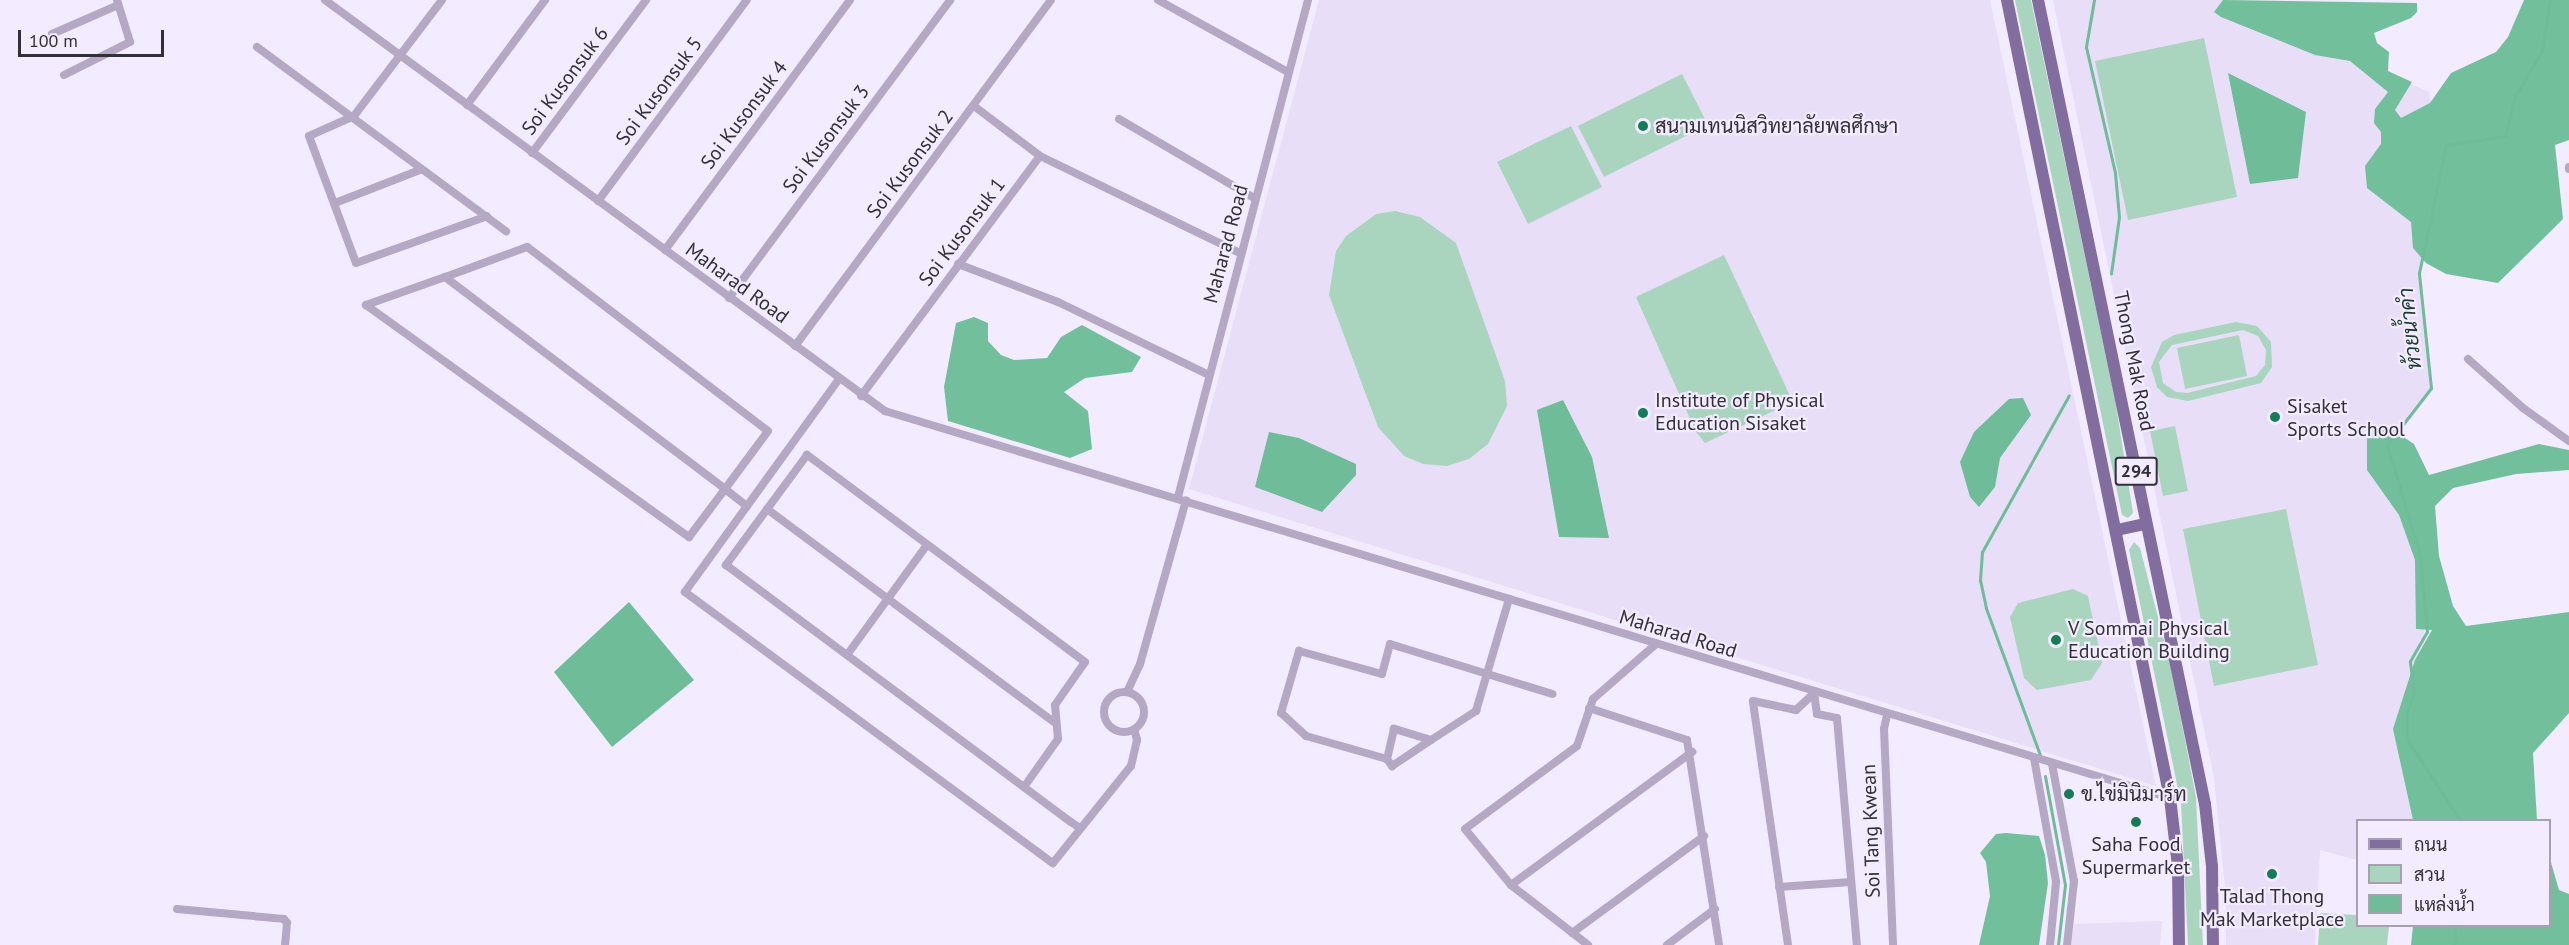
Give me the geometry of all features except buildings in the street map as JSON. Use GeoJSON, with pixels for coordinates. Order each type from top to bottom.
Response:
{"type":"FeatureCollection","features":[{"type":"Feature","properties":{"kind":"main road","name":"294"},"geometry":{"type":"LineString","coordinates":[[2007,0],[2170,798],[2178,866],[2179,945]]}},
{"type":"Feature","properties":{"kind":"main road","name":"Thong Mak Road"},"geometry":{"type":"LineString","coordinates":[[2038,0],[2109,328],[2145,524],[2205,804],[2212,866],[2213,945]]}},
{"type":"Feature","properties":{"kind":"main road"},"geometry":{"type":"LineString","coordinates":[[2117,530],[2145,524]]}},
{"type":"Feature","properties":{"kind":"street","name":"Maharad Road"},"geometry":{"type":"LineString","coordinates":[[325,0],[337,3],[401,56],[861,396],[885,411],[1030,458],[1178,497],[1814,693],[2170,798]]}},
{"type":"Feature","properties":{"kind":"street"},"geometry":{"type":"LineString","coordinates":[[442,0],[354,116],[309,136],[356,263],[487,216]]}},
{"type":"Feature","properties":{"kind":"street"},"geometry":{"type":"LineString","coordinates":[[467,105],[545,0]]}},
{"type":"Feature","properties":{"kind":"street","name":"Soi Kusonsuk 6"},"geometry":{"type":"LineString","coordinates":[[532,153],[646,0]]}},
{"type":"Feature","properties":{"kind":"street","name":"Soi Kusonsuk 5"},"geometry":{"type":"LineString","coordinates":[[598,201],[747,0]]}},
{"type":"Feature","properties":{"kind":"street","name":"Soi Kusonsuk 4"},"geometry":{"type":"LineString","coordinates":[[665,250],[850,0]]}},
{"type":"Feature","properties":{"kind":"street","name":"Soi Kusonsuk 3"},"geometry":{"type":"LineString","coordinates":[[729,298],[950,0]]}},
{"type":"Feature","properties":{"kind":"street","name":"Soi Kusonsuk 2"},"geometry":{"type":"LineString","coordinates":[[795,346],[1051,0]]}},
{"type":"Feature","properties":{"kind":"street"},"geometry":{"type":"LineString","coordinates":[[1158,0],[1288,72]]}},
{"type":"Feature","properties":{"kind":"street","name":"Maharad Road"},"geometry":{"type":"LineString","coordinates":[[1178,497],[1254,198],[1308,0]]}},
{"type":"Feature","properties":{"kind":"street"},"geometry":{"type":"LineString","coordinates":[[52,34],[118,2],[130,42],[64,75]]}},
{"type":"Feature","properties":{"kind":"street"},"geometry":{"type":"LineString","coordinates":[[257,47],[354,116],[506,231]]}},
{"type":"Feature","properties":{"kind":"street"},"geometry":{"type":"LineString","coordinates":[[974,106],[1040,156],[1240,253]]}},
{"type":"Feature","properties":{"kind":"street"},"geometry":{"type":"LineString","coordinates":[[1119,119],[1254,198]]}},
{"type":"Feature","properties":{"kind":"street","name":"Soi Kusonsuk 1"},"geometry":{"type":"LineString","coordinates":[[861,396],[1040,156]]}},
{"type":"Feature","properties":{"kind":"street"},"geometry":{"type":"LineString","coordinates":[[335,203],[422,169]]}},
{"type":"Feature","properties":{"kind":"street"},"geometry":{"type":"LineString","coordinates":[[527,247],[768,431],[689,537],[366,305],[445,277],[527,247]]}},
{"type":"Feature","properties":{"kind":"street"},"geometry":{"type":"LineString","coordinates":[[958,264],[1058,302],[1209,375]]}},
{"type":"Feature","properties":{"kind":"street"},"geometry":{"type":"LineString","coordinates":[[445,277],[747,506]]}},
{"type":"Feature","properties":{"kind":"street"},"geometry":{"type":"LineString","coordinates":[[2468,359],[2523,408],[2569,441]]}},
{"type":"Feature","properties":{"kind":"street"},"geometry":{"type":"LineString","coordinates":[[839,379],[685,592],[1053,862],[1131,766],[1137,740],[1134,729],[1143,716],[1143,708],[1134,695],[1127,692],[1109,698],[1104,716],[1115,730],[1134,729]]}},
{"type":"Feature","properties":{"kind":"street"},"geometry":{"type":"LineString","coordinates":[[1024,787],[1058,739],[1055,705],[1085,662],[807,455],[726,565],[848,655],[1024,787],[1080,828]]}},
{"type":"Feature","properties":{"kind":"street"},"geometry":{"type":"LineString","coordinates":[[1127,692],[1140,664],[1186,500]]}},
{"type":"Feature","properties":{"kind":"street"},"geometry":{"type":"LineString","coordinates":[[767,509],[1056,724]]}},
{"type":"Feature","properties":{"kind":"street"},"geometry":{"type":"LineString","coordinates":[[848,655],[927,545]]}},
{"type":"Feature","properties":{"kind":"street"},"geometry":{"type":"LineString","coordinates":[[1509,599],[1487,675],[1476,711],[1392,766],[1387,759],[1306,736],[1281,713],[1299,651],[1382,674],[1390,645],[1487,675],[1553,694]]}},
{"type":"Feature","properties":{"kind":"street"},"geometry":{"type":"LineString","coordinates":[[1588,945],[1511,885],[1465,829],[1577,746],[1593,699],[1656,644]]}},
{"type":"Feature","properties":{"kind":"street"},"geometry":{"type":"LineString","coordinates":[[1814,693],[1816,714],[1837,718],[1857,945]]}},
{"type":"Feature","properties":{"kind":"street"},"geometry":{"type":"LineString","coordinates":[[1788,945],[1753,700],[1797,710],[1814,693]]}},
{"type":"Feature","properties":{"kind":"street"},"geometry":{"type":"LineString","coordinates":[[1589,708],[1687,740],[1692,752],[1719,945]]}},
{"type":"Feature","properties":{"kind":"street","name":"Soi Tang Kwean"},"geometry":{"type":"LineString","coordinates":[[1887,715],[1884,729],[1893,945]]}},
{"type":"Feature","properties":{"kind":"street"},"geometry":{"type":"LineString","coordinates":[[1387,759],[1394,729],[1431,740]]}},
{"type":"Feature","properties":{"kind":"street"},"geometry":{"type":"LineString","coordinates":[[1511,885],[1692,752]]}},
{"type":"Feature","properties":{"kind":"street"},"geometry":{"type":"LineString","coordinates":[[2034,758],[2056,882],[2050,945]]}},
{"type":"Feature","properties":{"kind":"street"},"geometry":{"type":"LineString","coordinates":[[2052,764],[2074,881],[2067,945]]}},
{"type":"Feature","properties":{"kind":"street"},"geometry":{"type":"LineString","coordinates":[[1572,933],[1704,836]]}},
{"type":"Feature","properties":{"kind":"street"},"geometry":{"type":"LineString","coordinates":[[1779,887],[1851,882]]}},
{"type":"Feature","properties":{"kind":"street"},"geometry":{"type":"LineString","coordinates":[[177,909],[284,919],[287,923],[285,945]]}},
{"type":"Feature","properties":{"kind":"street"},"geometry":{"type":"LineString","coordinates":[[1667,945],[1715,909]]}},
{"type":"Feature","properties":{"kind":"shaded area","name":"Institute of Physical Education Sisaket"},"geometry":{"type":"Polygon","coordinates":[[[1319,0],[1990,0],[2156,786],[1189,489],[1319,0]]]}},
{"type":"Feature","properties":{"kind":"shaded area","name":"Sisaket Sports School"},"geometry":{"type":"Polygon","coordinates":[[[2053,0],[2238,0],[2235,7],[2429,92],[2439,140],[2421,271],[2431,388],[2389,447],[2421,557],[2425,652],[2459,819],[2356,819],[2356,860],[2320,850],[2315,945],[2226,945],[2226,899],[2214,777],[2053,0]]]}},
{"type":"Feature","properties":{"kind":"shaded area"},"geometry":{"type":"Polygon","coordinates":[[[2223,0],[2417,3],[2417,12],[2411,18],[2374,33],[2377,43],[2389,52],[2388,71],[2412,82],[2395,110],[2401,118],[2430,103],[2451,73],[2496,52],[2508,37],[2524,0],[2569,0],[2569,140],[2555,145],[2563,219],[2498,283],[2446,274],[2426,263],[2413,248],[2411,222],[2367,188],[2365,166],[2381,144],[2381,132],[2374,123],[2375,109],[2388,92],[2350,61],[2315,55],[2221,17],[2214,12],[2223,0]]]}},
{"type":"Feature","properties":{"kind":"shaded area"},"geometry":{"type":"Polygon","coordinates":[[[974,317],[988,323],[988,341],[1001,355],[1014,360],[1047,358],[1061,337],[1082,325],[1141,357],[1132,372],[1085,378],[1064,392],[1088,411],[1092,449],[1070,458],[948,421],[944,387],[956,323],[974,317]]]}},
{"type":"Feature","properties":{"kind":"shaded area"},"geometry":{"type":"Polygon","coordinates":[[[2390,428],[2414,444],[2429,475],[2539,444],[2569,450],[2569,470],[2516,474],[2453,488],[2435,506],[2439,556],[2453,606],[2466,626],[2569,612],[2569,713],[2533,753],[2537,819],[2413,819],[2393,729],[2415,660],[2432,630],[2416,629],[2415,560],[2399,515],[2367,470],[2367,429],[2390,428]]]}},
{"type":"Feature","properties":{"kind":"shaded area"},"geometry":{"type":"Polygon","coordinates":[[[1996,834],[2039,836],[2045,855],[2048,883],[2039,945],[1979,945],[1990,896],[1986,862],[1980,853],[1996,834]]]}},
{"type":"Feature","properties":{"kind":"shaded area"},"geometry":{"type":"Polygon","coordinates":[[[2551,862],[2559,890],[2569,894],[2569,945],[2411,945],[2413,927],[2551,927],[2551,862]]]}},
{"type":"Feature","properties":{"kind":"shaded area"},"geometry":{"type":"Polygon","coordinates":[[[2162,921],[2160,945],[2071,945],[2074,924],[2162,921]]]}},
{"type":"Feature","properties":{"kind":"green space"},"geometry":{"type":"Polygon","coordinates":[[[2015,0],[2031,0],[2115,399],[2133,513],[2128,518],[2122,515],[2015,0]]]}},
{"type":"Feature","properties":{"kind":"green space"},"geometry":{"type":"Polygon","coordinates":[[[2204,38],[2237,197],[2128,220],[2095,61],[2204,38]]]}},
{"type":"Feature","properties":{"kind":"green space","name":"สนามเทนนิสวิทยาลัยพลศึกษา"},"geometry":{"type":"Polygon","coordinates":[[[1682,74],[1708,125],[1604,177],[1578,126],[1682,74]]]}},
{"type":"Feature","properties":{"kind":"green space"},"geometry":{"type":"Polygon","coordinates":[[[1571,126],[1602,187],[1528,224],[1497,162],[1571,126]]]}},
{"type":"Feature","properties":{"kind":"green space"},"geometry":{"type":"Polygon","coordinates":[[[1395,211],[1420,217],[1456,243],[1505,381],[1507,406],[1488,444],[1469,459],[1447,466],[1423,464],[1404,456],[1378,427],[1329,295],[1336,251],[1346,236],[1376,214],[1395,211]]]}},
{"type":"Feature","properties":{"kind":"green space"},"geometry":{"type":"Polygon","coordinates":[[[1724,255],[1793,402],[1705,443],[1696,432],[1636,297],[1724,255]]]}},
{"type":"Feature","properties":{"kind":"green space"},"geometry":{"type":"Polygon","coordinates":[[[2236,322],[2257,326],[2271,342],[2272,367],[2261,383],[2188,401],[2167,397],[2157,387],[2151,367],[2162,342],[2174,335],[2236,322]],[[2243,330],[2172,345],[2159,362],[2163,383],[2176,392],[2187,393],[2256,376],[2265,365],[2266,350],[2258,336],[2243,330]]]}},
{"type":"Feature","properties":{"kind":"green space"},"geometry":{"type":"Polygon","coordinates":[[[2239,335],[2247,376],[2185,389],[2177,348],[2239,335]]]}},
{"type":"Feature","properties":{"kind":"green space"},"geometry":{"type":"Polygon","coordinates":[[[2175,426],[2188,491],[2163,496],[2150,431],[2175,426]]]}},
{"type":"Feature","properties":{"kind":"green space"},"geometry":{"type":"Polygon","coordinates":[[[2286,509],[2318,665],[2214,686],[2183,529],[2286,509]]]}},
{"type":"Feature","properties":{"kind":"green space"},"geometry":{"type":"Polygon","coordinates":[[[2134,542],[2140,548],[2170,663],[2196,797],[2203,945],[2188,945],[2181,804],[2129,550],[2134,542]]]}},
{"type":"Feature","properties":{"kind":"green space","name":"V Sommai Physical Education Building"},"geometry":{"type":"Polygon","coordinates":[[[2073,589],[2088,596],[2102,663],[2091,680],[2037,690],[2024,678],[2010,617],[2018,603],[2073,589]]]}},
{"type":"Feature","properties":{"kind":"green space"},"geometry":{"type":"Polygon","coordinates":[[[2320,913],[2356,915],[2356,927],[2389,927],[2387,945],[2318,945],[2320,913]]]}},
{"type":"Feature","properties":{"kind":"water"},"geometry":{"type":"Polygon","coordinates":[[[2228,73],[2306,112],[2298,178],[2250,184],[2228,73]]]}},
{"type":"Feature","properties":{"kind":"water"},"geometry":{"type":"Polygon","coordinates":[[[2023,398],[2031,415],[2000,458],[1995,487],[1979,507],[1970,497],[1960,462],[1974,432],[2009,399],[2023,398]]]}},
{"type":"Feature","properties":{"kind":"water"},"geometry":{"type":"Polygon","coordinates":[[[1563,400],[1592,457],[1609,538],[1559,537],[1537,410],[1563,400]]]}},
{"type":"Feature","properties":{"kind":"water"},"geometry":{"type":"Polygon","coordinates":[[[1269,432],[1299,438],[1356,464],[1356,475],[1322,512],[1255,487],[1269,432]]]}},
{"type":"Feature","properties":{"kind":"water"},"geometry":{"type":"Polygon","coordinates":[[[629,602],[694,680],[612,747],[554,672],[629,602]]]}},
{"type":"Feature","properties":{"kind":"waterway"},"geometry":{"type":"LineString","coordinates":[[2094,0],[2086,47],[2115,173],[2119,217],[2111,273]]}},
{"type":"Feature","properties":{"kind":"waterway","name":"ห้วยน้ำคำ"},"geometry":{"type":"LineString","coordinates":[[2459,819],[2407,739],[2407,713],[2414,691],[2410,661],[2427,632],[2420,555],[2387,445],[2431,388],[2419,273],[2446,145],[2505,136],[2515,96],[2542,51],[2550,0]]}},
{"type":"Feature","properties":{"kind":"waterway"},"geometry":{"type":"LineString","coordinates":[[2040,755],[1986,608],[1980,580],[1982,552],[2069,395]]}},
{"type":"Feature","properties":{"kind":"waterway"},"geometry":{"type":"LineString","coordinates":[[2045,776],[2065,885],[2058,945]]}},
{"type":"Feature","properties":{"kind":"waterway","name":"ห้วยน้ำคำ"},"geometry":{"type":"LineString","coordinates":[[2454,945],[2455,927]]}},
{"type":"Feature","properties":{"kind":"place","name":"สนามเทนนิสวิทยาลัยพลศึกษา"},"geometry":{"type":"Point","coordinates":[1643,126]}},
{"type":"Feature","properties":{"kind":"place","name":"Institute of Physical Education Sisaket"},"geometry":{"type":"Point","coordinates":[1643,413]}},
{"type":"Feature","properties":{"kind":"place","name":"Sisaket Sports School"},"geometry":{"type":"Point","coordinates":[2275,417]}},
{"type":"Feature","properties":{"kind":"place","name":"V Sommai Physical Education Building"},"geometry":{"type":"Point","coordinates":[2056,640]}},
{"type":"Feature","properties":{"kind":"place","name":"ข.ไข่มินิมาร์ท"},"geometry":{"type":"Point","coordinates":[2069,794]}},
{"type":"Feature","properties":{"kind":"place","name":"Saha Food Supermarket"},"geometry":{"type":"Point","coordinates":[2136,822]}},
{"type":"Feature","properties":{"kind":"place","name":"Talad Thong Mak Marketplace"},"geometry":{"type":"Point","coordinates":[2272,874]}}]}
